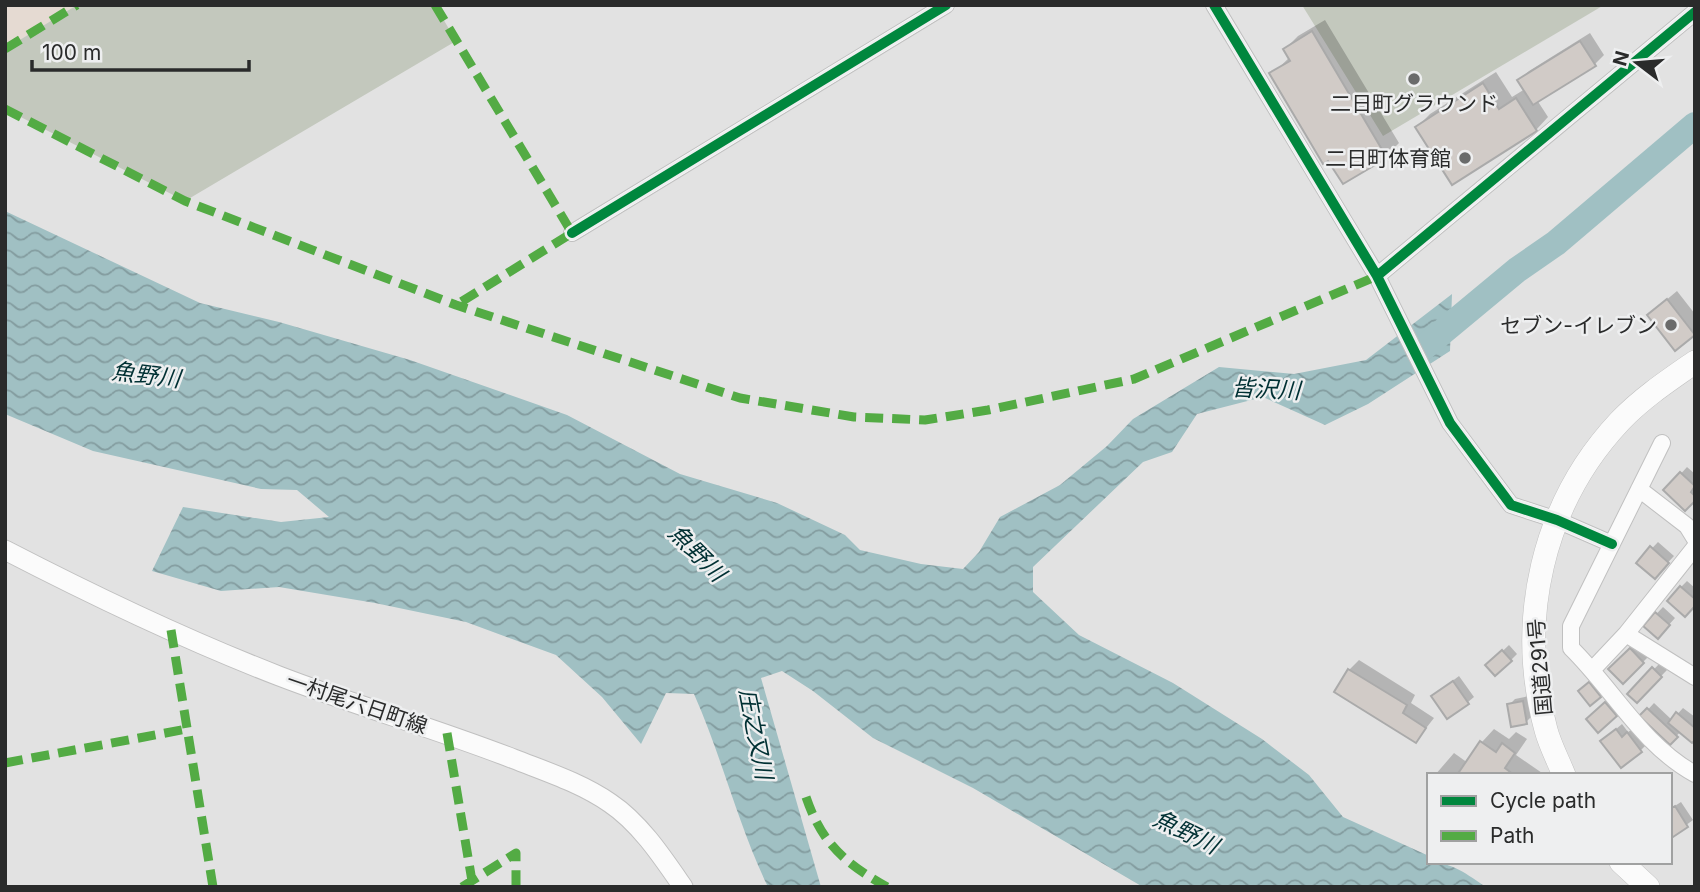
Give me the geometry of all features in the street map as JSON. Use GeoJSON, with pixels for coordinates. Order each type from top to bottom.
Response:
{"type":"FeatureCollection","features":[{"type":"Feature","properties":{"kind":"highway","name":"国道291号"},"geometry":{"type":"LineString","coordinates":[[1563,773],[1546,731],[1533,637],[1536,593],[1557,520],[1570,492],[1595,451],[1620,421],[1654,390],[1695,362]]}},
{"type":"Feature","properties":{"kind":"highway"},"geometry":{"type":"LineString","coordinates":[[1623,864],[1648,887]]}},
{"type":"Feature","properties":{"kind":"main road","name":"一村尾六日町線"},"geometry":{"type":"LineString","coordinates":[[5,550],[68,583],[280,677],[447,733],[574,782],[612,804],[632,822],[683,887]]}},
{"type":"Feature","properties":{"kind":"street"},"geometry":{"type":"LineString","coordinates":[[572,233],[946,5]]}},
{"type":"Feature","properties":{"kind":"street"},"geometry":{"type":"LineString","coordinates":[[1214,5],[1377,276],[1450,422],[1511,505],[1557,520],[1612,544]]}},
{"type":"Feature","properties":{"kind":"street"},"geometry":{"type":"LineString","coordinates":[[1377,276],[1695,12]]}},
{"type":"Feature","properties":{"kind":"street"},"geometry":{"type":"LineString","coordinates":[[1662,443],[1571,626],[1571,648],[1593,669],[1651,741],[1695,774]]}},
{"type":"Feature","properties":{"kind":"street"},"geometry":{"type":"LineString","coordinates":[[1639,489],[1687,526],[1695,539]]}},
{"type":"Feature","properties":{"kind":"street"},"geometry":{"type":"LineString","coordinates":[[1593,669],[1626,634],[1695,547]]}},
{"type":"Feature","properties":{"kind":"street"},"geometry":{"type":"LineString","coordinates":[[1626,634],[1695,677]]}},
{"type":"Feature","properties":{"kind":"shaded area"},"geometry":{"type":"Polygon","coordinates":[[[5,5],[77,5],[5,49],[5,5]]]}},
{"type":"Feature","properties":{"kind":"shaded area"},"geometry":{"type":"Polygon","coordinates":[[[77,5],[435,5],[456,41],[185,201],[5,109],[5,49],[77,5]]]}},
{"type":"Feature","properties":{"kind":"shaded area","name":"二日町グラウンド"},"geometry":{"type":"Polygon","coordinates":[[[1302,5],[1604,5],[1383,136],[1302,5]]]}},
{"type":"Feature","properties":{"kind":"water"},"geometry":{"type":"Polygon","coordinates":[[[5,211],[200,303],[279,322],[410,360],[567,415],[680,474],[777,503],[845,535],[860,550],[921,564],[963,569],[979,552],[1000,517],[1060,485],[1107,446],[1133,419],[1219,367],[1294,374],[1366,360],[1452,294],[1450,351],[1368,404],[1325,425],[1263,397],[1197,414],[1172,452],[1143,462],[1033,567],[1033,592],[1079,635],[1173,683],[1262,739],[1309,775],[1343,817],[1427,855],[1427,864],[1445,864],[1486,887],[1143,887],[973,788],[873,738],[813,691],[782,671],[761,678],[821,887],[768,887],[694,694],[666,693],[641,744],[602,697],[556,655],[466,622],[279,587],[221,591],[152,571],[183,507],[281,522],[329,517],[297,490],[261,489],[93,451],[5,414],[5,211]]]}},
{"type":"Feature","properties":{"kind":"building"},"geometry":{"type":"Polygon","coordinates":[[[1312,31],[1387,158],[1343,184],[1328,161],[1323,164],[1269,73],[1290,61],[1283,49],[1312,31]]]}},
{"type":"Feature","properties":{"kind":"building"},"geometry":{"type":"Polygon","coordinates":[[[1580,41],[1596,66],[1533,105],[1517,80],[1580,41]]]}},
{"type":"Feature","properties":{"kind":"building","name":"二日町体育館"},"geometry":{"type":"Polygon","coordinates":[[[1483,83],[1499,109],[1516,98],[1537,131],[1452,185],[1415,127],[1483,83]]]}},
{"type":"Feature","properties":{"kind":"building","name":"セブン-イレブン"},"geometry":{"type":"Polygon","coordinates":[[[1667,299],[1695,335],[1675,351],[1647,315],[1667,299]]]}},
{"type":"Feature","properties":{"kind":"building"},"geometry":{"type":"Polygon","coordinates":[[[1680,472],[1695,486],[1691,492],[1695,501],[1685,511],[1663,490],[1680,472]]]}},
{"type":"Feature","properties":{"kind":"building"},"geometry":{"type":"Polygon","coordinates":[[[1650,546],[1669,563],[1655,579],[1636,563],[1650,546]]]}},
{"type":"Feature","properties":{"kind":"building"},"geometry":{"type":"Polygon","coordinates":[[[1680,586],[1695,599],[1695,606],[1685,617],[1667,601],[1680,586]]]}},
{"type":"Feature","properties":{"kind":"building"},"geometry":{"type":"Polygon","coordinates":[[[1655,612],[1670,625],[1658,639],[1643,626],[1655,612]]]}},
{"type":"Feature","properties":{"kind":"building"},"geometry":{"type":"Polygon","coordinates":[[[1630,648],[1644,663],[1623,684],[1608,669],[1630,648]]]}},
{"type":"Feature","properties":{"kind":"building"},"geometry":{"type":"Polygon","coordinates":[[[1502,650],[1512,661],[1495,676],[1485,665],[1502,650]]]}},
{"type":"Feature","properties":{"kind":"building"},"geometry":{"type":"Polygon","coordinates":[[[1652,667],[1662,677],[1637,703],[1627,694],[1652,667]]]}},
{"type":"Feature","properties":{"kind":"building"},"geometry":{"type":"Polygon","coordinates":[[[1348,669],[1407,705],[1403,713],[1426,728],[1416,743],[1334,692],[1348,669]]]}},
{"type":"Feature","properties":{"kind":"building"},"geometry":{"type":"Polygon","coordinates":[[[1453,681],[1469,704],[1447,719],[1431,696],[1453,681]]]}},
{"type":"Feature","properties":{"kind":"building"},"geometry":{"type":"Polygon","coordinates":[[[1589,682],[1601,697],[1590,706],[1578,691],[1589,682]]]}},
{"type":"Feature","properties":{"kind":"building"},"geometry":{"type":"Polygon","coordinates":[[[1523,701],[1527,724],[1511,727],[1507,704],[1523,701]]]}},
{"type":"Feature","properties":{"kind":"building"},"geometry":{"type":"Polygon","coordinates":[[[1605,702],[1617,716],[1598,733],[1586,719],[1605,702]]]}},
{"type":"Feature","properties":{"kind":"building"},"geometry":{"type":"Polygon","coordinates":[[[1647,708],[1678,737],[1670,745],[1639,716],[1647,708]]]}},
{"type":"Feature","properties":{"kind":"building"},"geometry":{"type":"Polygon","coordinates":[[[1676,712],[1695,728],[1695,740],[1692,743],[1668,723],[1676,712]]]}},
{"type":"Feature","properties":{"kind":"building"},"geometry":{"type":"Polygon","coordinates":[[[1616,729],[1622,737],[1627,732],[1642,752],[1621,768],[1600,741],[1616,729]]]}},
{"type":"Feature","properties":{"kind":"building"},"geometry":{"type":"Polygon","coordinates":[[[1480,741],[1496,752],[1502,743],[1515,753],[1505,768],[1511,773],[1458,773],[1480,741]]]}},
{"type":"Feature","properties":{"kind":"building"},"geometry":{"type":"Polygon","coordinates":[[[1675,806],[1688,827],[1672,838],[1672,808],[1675,806]]]}},
{"type":"Feature","properties":{"kind":"waterway","name":"皆沢川"},"geometry":{"type":"LineString","coordinates":[[1423,348],[1517,270],[1556,243],[1695,125]]}},
{"type":"Feature","properties":{"kind":"marked path"},"geometry":{"type":"LineString","coordinates":[[5,49],[77,5]]}},
{"type":"Feature","properties":{"kind":"marked path"},"geometry":{"type":"LineString","coordinates":[[435,5],[572,233],[456,305]]}},
{"type":"Feature","properties":{"kind":"marked path"},"geometry":{"type":"LineString","coordinates":[[5,109],[185,201],[456,305],[740,398],[854,417],[925,420],[988,410],[1134,379],[1377,276]]}},
{"type":"Feature","properties":{"kind":"marked path"},"geometry":{"type":"LineString","coordinates":[[171,630],[213,887]]}},
{"type":"Feature","properties":{"kind":"marked path"},"geometry":{"type":"LineString","coordinates":[[5,763],[187,729]]}},
{"type":"Feature","properties":{"kind":"marked path"},"geometry":{"type":"LineString","coordinates":[[447,733],[472,881]]}},
{"type":"Feature","properties":{"kind":"marked path"},"geometry":{"type":"LineString","coordinates":[[806,797],[819,828],[837,851],[887,887]]}},
{"type":"Feature","properties":{"kind":"marked path"},"geometry":{"type":"LineString","coordinates":[[462,887],[516,853],[516,887]]}},
{"type":"Feature","properties":{"kind":"cycle path"},"geometry":{"type":"LineString","coordinates":[[572,233],[946,5]]}},
{"type":"Feature","properties":{"kind":"cycle path"},"geometry":{"type":"LineString","coordinates":[[1214,5],[1377,276],[1450,423],[1511,505],[1557,520],[1612,544]]}},
{"type":"Feature","properties":{"kind":"cycle path"},"geometry":{"type":"LineString","coordinates":[[1377,276],[1695,12]]}},
{"type":"Feature","properties":{"kind":"place","name":"二日町グラウンド"},"geometry":{"type":"Point","coordinates":[1414,79]}},
{"type":"Feature","properties":{"kind":"place","name":"二日町体育館"},"geometry":{"type":"Point","coordinates":[1465,158]}},
{"type":"Feature","properties":{"kind":"place","name":"セブン-イレブン"},"geometry":{"type":"Point","coordinates":[1671,325]}},
{"type":"Feature","properties":{"kind":"water label","name":"魚野川"},"geometry":{"type":"Point","coordinates":[146,375]}},
{"type":"Feature","properties":{"kind":"water label","name":"魚野川"},"geometry":{"type":"Point","coordinates":[697,553]}},
{"type":"Feature","properties":{"kind":"water label","name":"庄之又川"},"geometry":{"type":"Point","coordinates":[756,734]}},
{"type":"Feature","properties":{"kind":"water label","name":"魚野川"},"geometry":{"type":"Point","coordinates":[1186,832]}}]}
